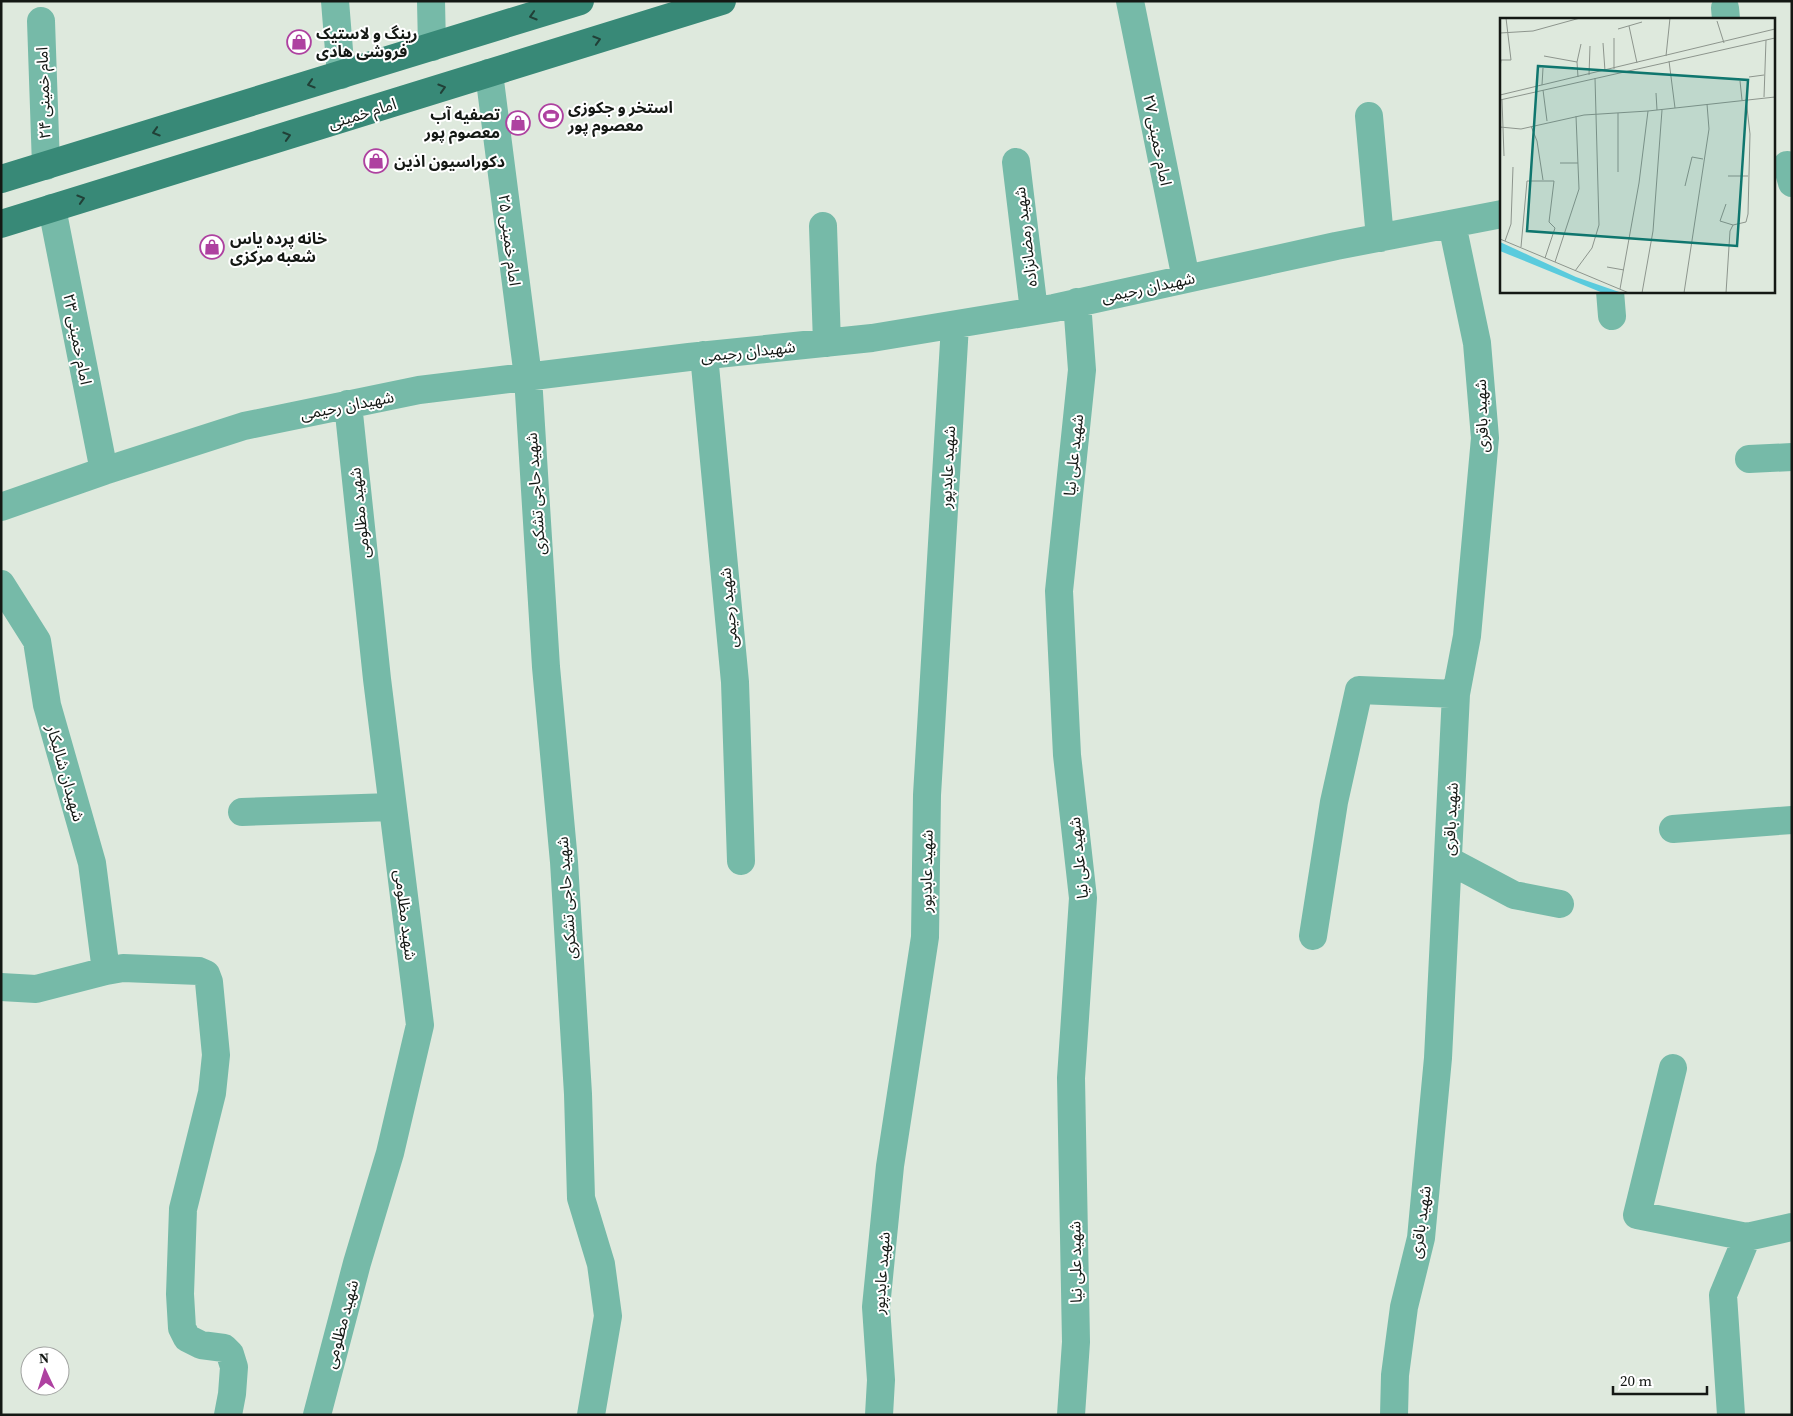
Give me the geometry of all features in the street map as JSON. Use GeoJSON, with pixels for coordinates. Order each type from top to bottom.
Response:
{"type":"FeatureCollection","features":[{"type":"Feature","properties":{"kind":"main road","name":"امام خمینی"},"geometry":{"type":"LineString","coordinates":[[1,224],[722,1]]}},
{"type":"Feature","properties":{"kind":"main road"},"geometry":{"type":"LineString","coordinates":[[1,179],[570,3]]}},
{"type":"Feature","properties":{"kind":"main road"},"geometry":{"type":"LineString","coordinates":[[240,106],[252,146]]}},
{"type":"Feature","properties":{"kind":"street"},"geometry":{"type":"LineString","coordinates":[[334,1],[341,75]]}},
{"type":"Feature","properties":{"kind":"street"},"geometry":{"type":"LineString","coordinates":[[431,1],[432,47]]}},
{"type":"Feature","properties":{"kind":"street","name":"امام خمینی ۲۷"},"geometry":{"type":"LineString","coordinates":[[1130,1],[1186,279]]}},
{"type":"Feature","properties":{"kind":"street","name":"امام خمینی ۲۴"},"geometry":{"type":"LineString","coordinates":[[41,21],[46,166]]}},
{"type":"Feature","properties":{"kind":"street","name":"امام خمینی ۲۵"},"geometry":{"type":"LineString","coordinates":[[489,73],[528,377]]}},
{"type":"Feature","properties":{"kind":"street"},"geometry":{"type":"LineString","coordinates":[[1368,116],[1380,238]]}},
{"type":"Feature","properties":{"kind":"street","name":"شهید رمضانزاده"},"geometry":{"type":"LineString","coordinates":[[1016,162],[1034,311]]}},
{"type":"Feature","properties":{"kind":"street","name":"امام خمینی ۲۳"},"geometry":{"type":"LineString","coordinates":[[52,208],[104,470]]}},
{"type":"Feature","properties":{"kind":"street","name":"شهیدان رحیمی"},"geometry":{"type":"LineString","coordinates":[[1,507],[104,470],[244,426],[419,390],[704,355],[872,338],[1034,311],[1500,214]]}},
{"type":"Feature","properties":{"kind":"street","name":"شهید باقری"},"geometry":{"type":"LineString","coordinates":[[1394,1415],[1395,1375],[1404,1307],[1420,1238],[1436,1077],[1456,694],[1467,636],[1485,438],[1477,343],[1452,224]]}},
{"type":"Feature","properties":{"kind":"street"},"geometry":{"type":"LineString","coordinates":[[824,226],[827,343]]}},
{"type":"Feature","properties":{"kind":"street","name":"شهید علی نیا"},"geometry":{"type":"LineString","coordinates":[[1071,1415],[1076,1342],[1071,1078],[1083,898],[1067,756],[1059,591],[1082,370],[1077,302]]}},
{"type":"Feature","properties":{"kind":"street","name":"شهید عابدپور"},"geometry":{"type":"LineString","coordinates":[[878,1415],[882,1380],[876,1307],[890,1166],[925,937],[928,795],[955,324]]}},
{"type":"Feature","properties":{"kind":"street","name":"شهید رحیمی"},"geometry":{"type":"LineString","coordinates":[[704,355],[735,682],[741,861]]}},
{"type":"Feature","properties":{"kind":"street","name":"شهید حاجی تشکری"},"geometry":{"type":"LineString","coordinates":[[528,377],[546,667],[565,872],[578,1094],[581,1198],[601,1264],[608,1316],[591,1415]]}},
{"type":"Feature","properties":{"kind":"street","name":"شهید مظلومی"},"geometry":{"type":"LineString","coordinates":[[317,1415],[357,1263],[390,1153],[420,1025],[377,679],[348,404]]}},
{"type":"Feature","properties":{"kind":"street"},"geometry":{"type":"LineString","coordinates":[[1749,459],[1792,457]]}},
{"type":"Feature","properties":{"kind":"street","name":"شهیدان شالیکار"},"geometry":{"type":"LineString","coordinates":[[1,584],[37,641],[47,705],[92,863],[106,971]]}},
{"type":"Feature","properties":{"kind":"street"},"geometry":{"type":"LineString","coordinates":[[1313,936],[1334,802],[1359,690],[1456,694]]}},
{"type":"Feature","properties":{"kind":"street"},"geometry":{"type":"LineString","coordinates":[[242,812],[392,807]]}},
{"type":"Feature","properties":{"kind":"street"},"geometry":{"type":"LineString","coordinates":[[1673,829],[1792,820]]}},
{"type":"Feature","properties":{"kind":"street"},"geometry":{"type":"LineString","coordinates":[[1448,860],[1514,895],[1560,904]]}},
{"type":"Feature","properties":{"kind":"street"},"geometry":{"type":"LineString","coordinates":[[1,987],[36,989],[123,968],[206,974],[209,982],[216,1055],[212,1093],[183,1209],[180,1294],[182,1328],[187,1338],[201,1345],[224,1348],[230,1354],[234,1367],[228,1415]]}},
{"type":"Feature","properties":{"kind":"street"},"geometry":{"type":"LineString","coordinates":[[1673,1068],[1637,1215],[1747,1237],[1792,1227]]}},
{"type":"Feature","properties":{"kind":"street"},"geometry":{"type":"LineString","coordinates":[[1731,1415],[1723,1295],[1747,1237]]}},
{"type":"Feature","properties":{"kind":"place","name":"رینگ و لاستیک فروشی هادی"},"geometry":{"type":"Point","coordinates":[299,42]}},
{"type":"Feature","properties":{"kind":"place","name":"استخر و جکوزی معصوم پور"},"geometry":{"type":"Point","coordinates":[551,116]}},
{"type":"Feature","properties":{"kind":"place","name":"تصفیه آب معصوم پور"},"geometry":{"type":"Point","coordinates":[518,123]}},
{"type":"Feature","properties":{"kind":"place","name":"دکوراسیون اذین"},"geometry":{"type":"Point","coordinates":[376,161]}},
{"type":"Feature","properties":{"kind":"place","name":"خانه پرده یاس شعبه مرکزی"},"geometry":{"type":"Point","coordinates":[212,247]}}]}
